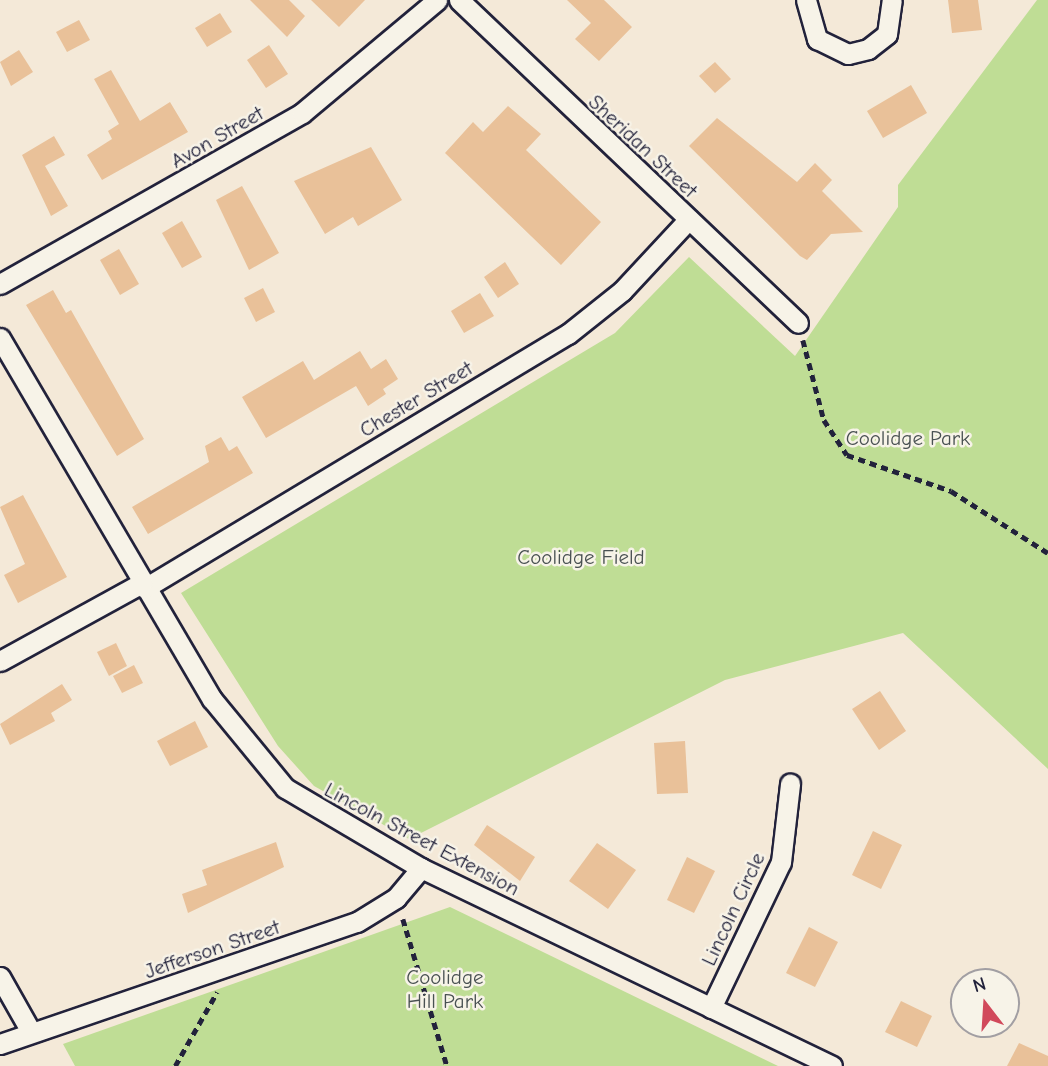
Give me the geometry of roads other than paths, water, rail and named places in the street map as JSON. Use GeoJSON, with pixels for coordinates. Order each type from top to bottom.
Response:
{"type":"FeatureCollection","features":[{"type":"Feature","properties":{"kind":"street","name":"Avon Street"},"geometry":{"type":"LineString","coordinates":[[0,284],[302,113],[437,0]]}},
{"type":"Feature","properties":{"kind":"street","name":"Sheridan Street"},"geometry":{"type":"LineString","coordinates":[[459,0],[798,323]]}},
{"type":"Feature","properties":{"kind":"street"},"geometry":{"type":"LineString","coordinates":[[806,0],[817,39],[848,54],[869,49],[887,34],[892,0]]}},
{"type":"Feature","properties":{"kind":"street","name":"Chester Street"},"geometry":{"type":"LineString","coordinates":[[0,661],[143,585],[568,334],[622,291],[689,219]]}},
{"type":"Feature","properties":{"kind":"street","name":"Lincoln Street Extension"},"geometry":{"type":"LineString","coordinates":[[0,338],[212,699],[265,770],[333,821],[421,868],[832,1066]]}},
{"type":"Feature","properties":{"kind":"street","name":"Lincoln Circle"},"geometry":{"type":"LineString","coordinates":[[711,1008],[781,862],[790,784]]}},
{"type":"Feature","properties":{"kind":"street","name":"Jefferson Street"},"geometry":{"type":"LineString","coordinates":[[0,1044],[30,1030],[222,971],[357,922],[396,898],[421,868]]}},
{"type":"Feature","properties":{"kind":"street"},"geometry":{"type":"LineString","coordinates":[[0,977],[30,1030]]}},
{"type":"Feature","properties":{"kind":"park label","name":"Coolidge Park"},"geometry":{"type":"Point","coordinates":[908,438]}},
{"type":"Feature","properties":{"kind":"park label","name":"Coolidge Field"},"geometry":{"type":"Point","coordinates":[581,557]}},
{"type":"Feature","properties":{"kind":"park label","name":"Coolidge Hill Park"},"geometry":{"type":"Point","coordinates":[445,989]}}]}
